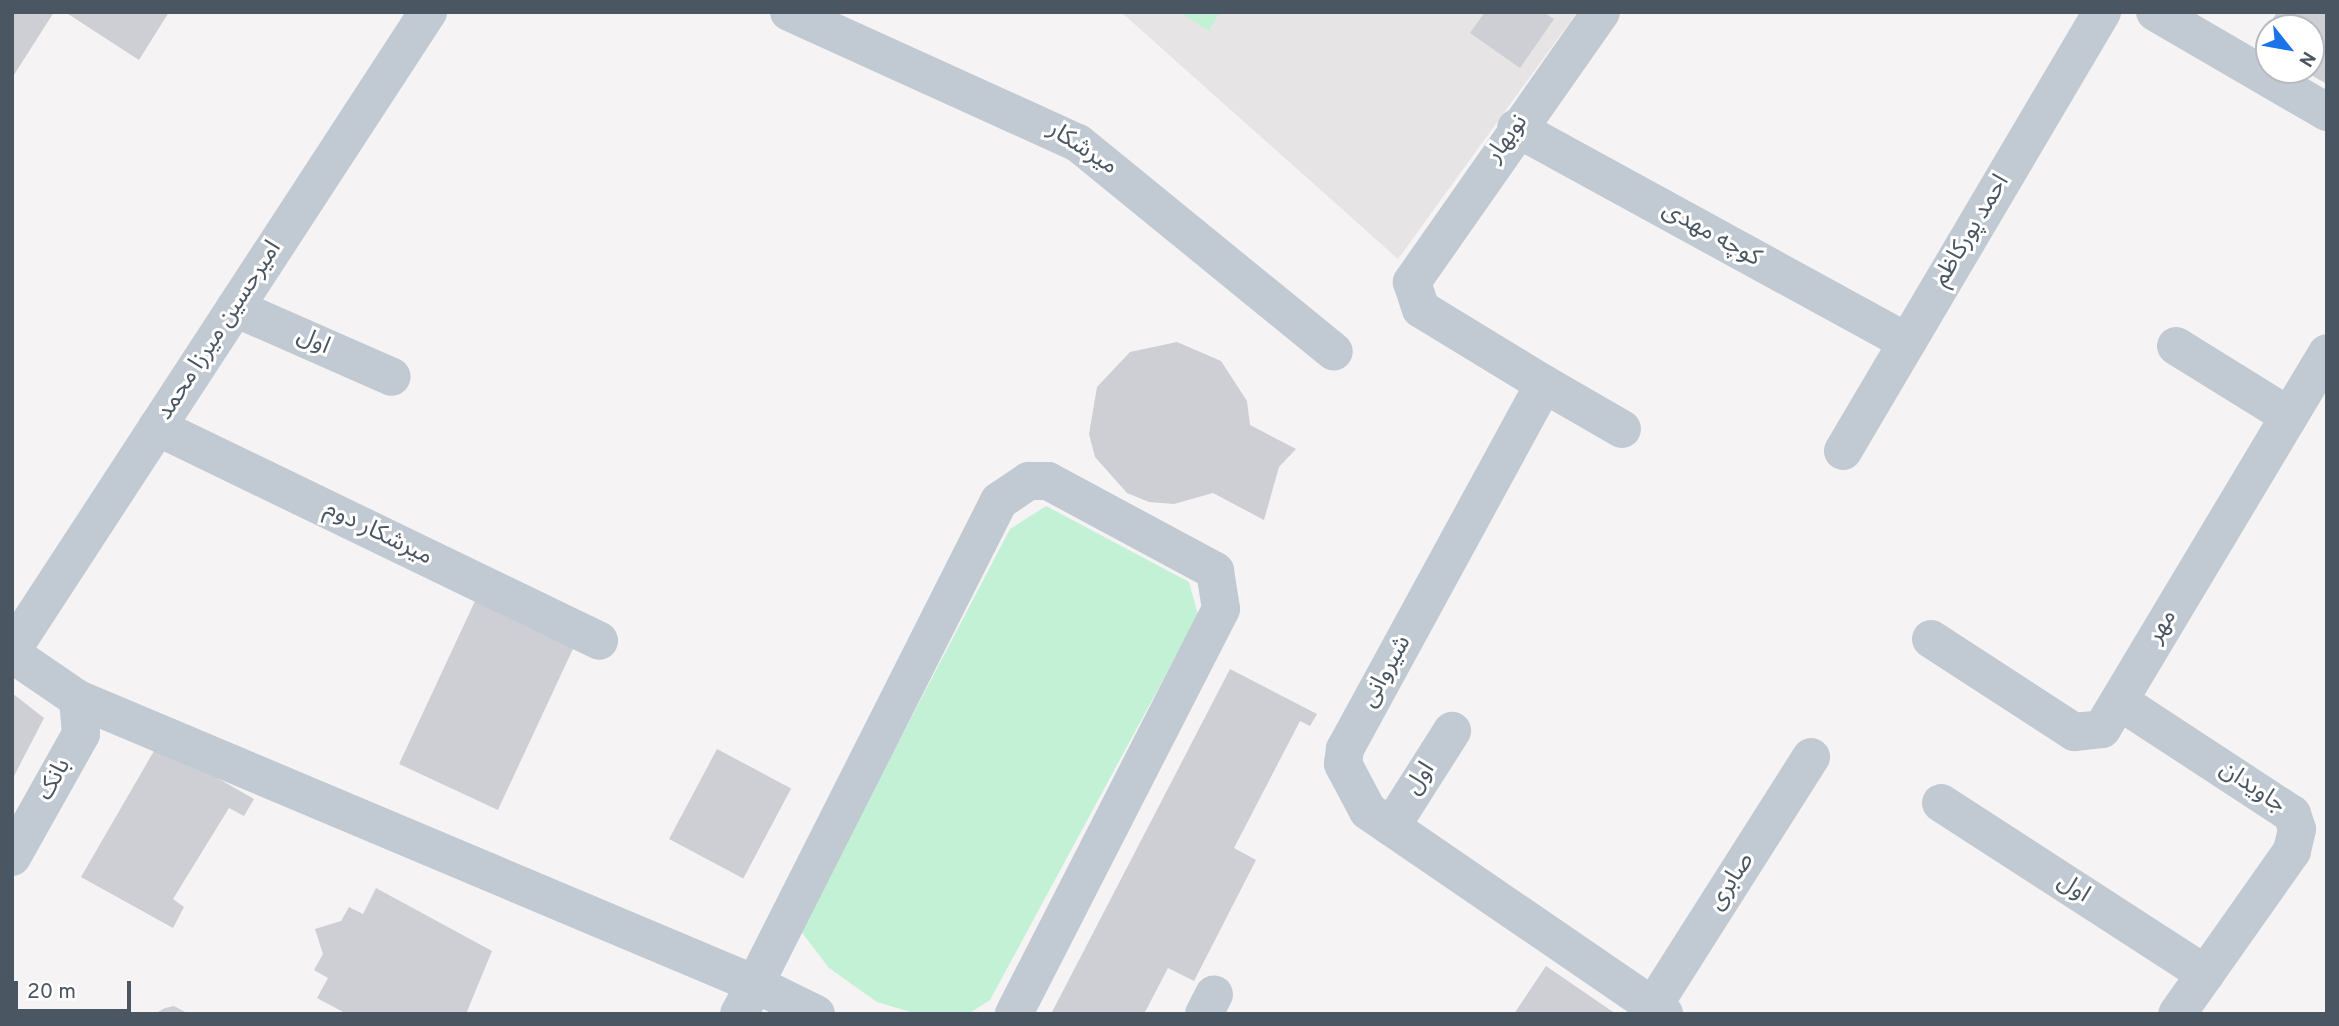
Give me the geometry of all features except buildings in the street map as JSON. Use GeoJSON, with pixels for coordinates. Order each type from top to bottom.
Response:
{"type":"FeatureCollection","features":[{"type":"Feature","properties":{"kind":"street","name":"امیرحسین میرزا محمد"},"geometry":{"type":"LineString","coordinates":[[12,652],[428,12]]}},
{"type":"Feature","properties":{"kind":"street","name":"میرشکار"},"geometry":{"type":"LineString","coordinates":[[789,12],[1078,143],[1334,352]]}},
{"type":"Feature","properties":{"kind":"street","name":"نوبهار"},"geometry":{"type":"LineString","coordinates":[[1544,384],[1421,309],[1412,293],[1417,268],[1601,12]]}},
{"type":"Feature","properties":{"kind":"street","name":"احمد پورکاظم"},"geometry":{"type":"LineString","coordinates":[[1843,451],[2102,12]]}},
{"type":"Feature","properties":{"kind":"street"},"geometry":{"type":"LineString","coordinates":[[2155,12],[2327,112]]}},
{"type":"Feature","properties":{"kind":"street","name":"کوچه مهدی"},"geometry":{"type":"LineString","coordinates":[[1516,128],[1907,342]]}},
{"type":"Feature","properties":{"kind":"street","name":"اول"},"geometry":{"type":"LineString","coordinates":[[235,308],[392,377]]}},
{"type":"Feature","properties":{"kind":"street"},"geometry":{"type":"LineString","coordinates":[[2176,346],[2289,416]]}},
{"type":"Feature","properties":{"kind":"street","name":"مهر"},"geometry":{"type":"LineString","coordinates":[[1931,639],[2074,732],[2102,730],[2327,353]]}},
{"type":"Feature","properties":{"kind":"street"},"geometry":{"type":"LineString","coordinates":[[1544,384],[1622,429]]}},
{"type":"Feature","properties":{"kind":"street","name":"شیروانی"},"geometry":{"type":"LineString","coordinates":[[1544,384],[1345,749],[1347,779],[1379,819],[1658,1010]]}},
{"type":"Feature","properties":{"kind":"street","name":"میرشکار دوم"},"geometry":{"type":"LineString","coordinates":[[157,427],[599,641]]}},
{"type":"Feature","properties":{"kind":"street"},"geometry":{"type":"LineString","coordinates":[[747,999],[999,501],[1029,481],[1048,481],[1215,571],[1221,609],[1014,1014]]}},
{"type":"Feature","properties":{"kind":"street"},"geometry":{"type":"LineString","coordinates":[[12,652],[78,699],[747,999],[817,1014]]}},
{"type":"Feature","properties":{"kind":"street","name":"بانک"},"geometry":{"type":"LineString","coordinates":[[12,857],[81,734],[78,699]]}},
{"type":"Feature","properties":{"kind":"street","name":"جاویدان"},"geometry":{"type":"LineString","coordinates":[[2119,701],[2292,814],[2297,829],[2292,851],[2177,1014]]}},
{"type":"Feature","properties":{"kind":"street","name":"اول"},"geometry":{"type":"LineString","coordinates":[[1379,819],[1452,731]]}},
{"type":"Feature","properties":{"kind":"street","name":"صابری"},"geometry":{"type":"LineString","coordinates":[[1658,1010],[1811,757]]}},
{"type":"Feature","properties":{"kind":"street","name":"اول"},"geometry":{"type":"LineString","coordinates":[[1941,803],[2205,974]]}},
{"type":"Feature","properties":{"kind":"shaded area"},"geometry":{"type":"Polygon","coordinates":[[[1121,12],[1577,12],[1398,259],[1121,12]]]}},
{"type":"Feature","properties":{"kind":"green space"},"geometry":{"type":"Polygon","coordinates":[[[1179,12],[1220,12],[1209,31],[1179,12]]]}},
{"type":"Feature","properties":{"kind":"green space"},"geometry":{"type":"Polygon","coordinates":[[[1046,506],[1189,582],[1198,615],[990,1000],[968,1014],[917,1014],[877,1002],[829,968],[800,930],[1010,529],[1046,506]]]}}]}
